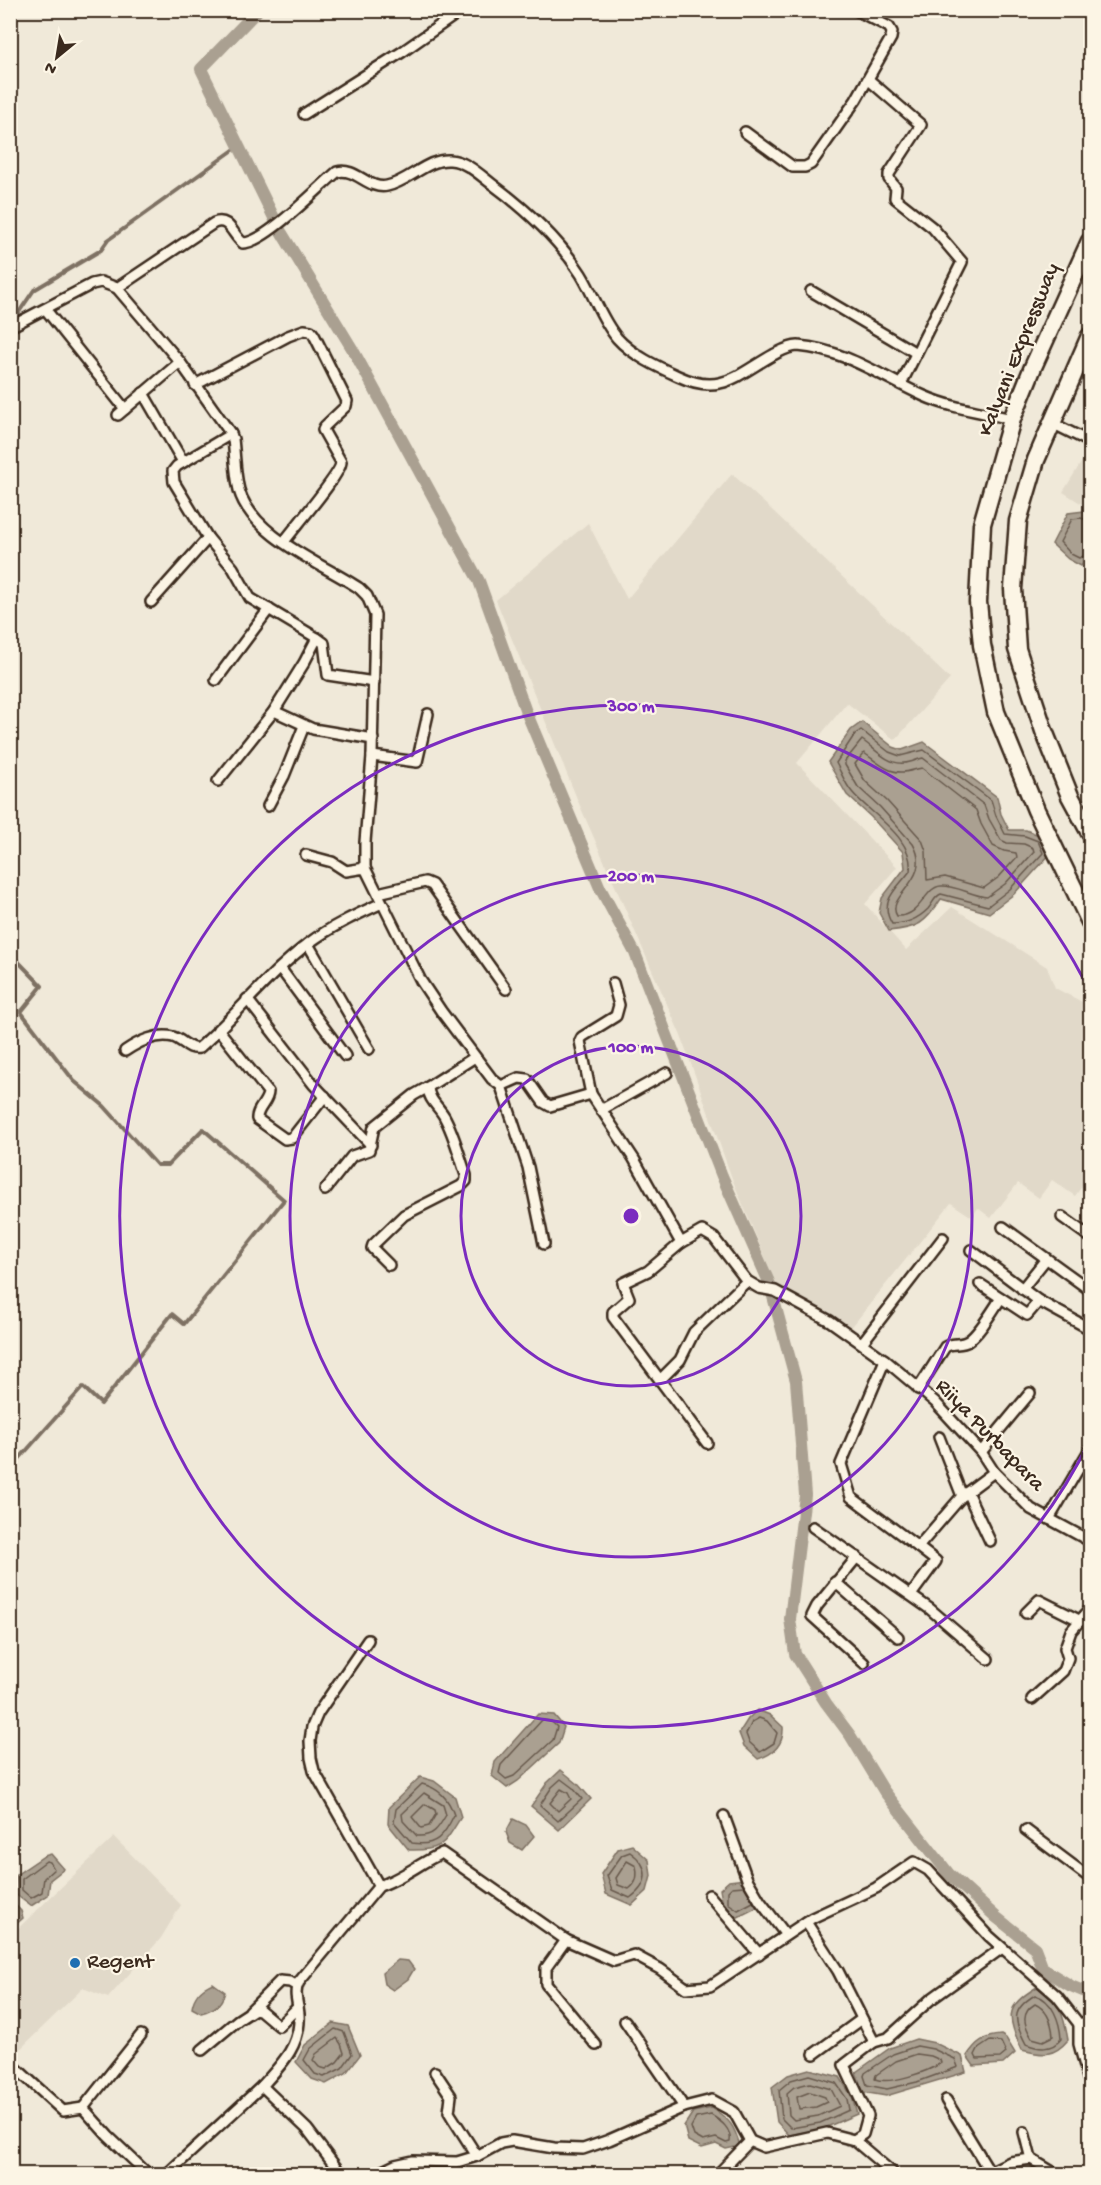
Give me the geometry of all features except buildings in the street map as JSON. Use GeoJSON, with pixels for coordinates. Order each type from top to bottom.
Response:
{"type":"FeatureCollection","features":[{"type":"Feature","properties":{"kind":"highway","name":"Kalyani Expressway"},"geometry":{"type":"LineString","coordinates":[[1090,241],[1012,419],[982,524],[978,602],[982,645],[996,712],[1036,810],[1090,922]]}},
{"type":"Feature","properties":{"kind":"highway"},"geometry":{"type":"LineString","coordinates":[[1089,343],[1036,460],[1018,521],[1013,589],[1017,649],[1048,742],[1070,796],[1090,833]]}},
{"type":"Feature","properties":{"kind":"street"},"geometry":{"type":"LineString","coordinates":[[304,114],[402,52],[462,10]]}},
{"type":"Feature","properties":{"kind":"street"},"geometry":{"type":"LineString","coordinates":[[745,132],[793,166],[805,167],[811,164],[868,80],[891,38],[892,32],[889,27],[856,10]]}},
{"type":"Feature","properties":{"kind":"street"},"geometry":{"type":"LineString","coordinates":[[868,80],[921,125],[889,174],[888,179],[896,188],[895,198],[933,228],[962,262],[901,384]]}},
{"type":"Feature","properties":{"kind":"street"},"geometry":{"type":"LineString","coordinates":[[117,288],[214,223],[226,222],[243,243],[254,240],[282,220],[337,172],[344,170],[371,184],[388,186],[439,161],[449,160],[466,165],[541,223],[581,275],[605,322],[618,339],[643,357],[680,377],[704,385],[718,385],[744,373],[785,348],[795,346],[823,350],[862,363],[939,402],[1012,419]]}},
{"type":"Feature","properties":{"kind":"street"},"geometry":{"type":"LineString","coordinates":[[10,327],[93,284],[101,282],[117,288],[180,362],[231,434],[240,491],[254,517],[284,542],[349,581],[367,596],[375,615],[373,738],[365,831],[365,868],[421,981],[475,1057],[492,1079],[501,1086],[528,1167],[544,1244]]}},
{"type":"Feature","properties":{"kind":"street"},"geometry":{"type":"LineString","coordinates":[[811,291],[916,353]]}},
{"type":"Feature","properties":{"kind":"street"},"geometry":{"type":"LineString","coordinates":[[46,310],[122,412],[180,362]]}},
{"type":"Feature","properties":{"kind":"street"},"geometry":{"type":"LineString","coordinates":[[195,385],[288,336],[304,330],[311,331],[314,335],[347,401],[346,406],[323,430],[341,462],[341,467],[284,542]]}},
{"type":"Feature","properties":{"kind":"street"},"geometry":{"type":"LineString","coordinates":[[143,393],[183,462]]}},
{"type":"Feature","properties":{"kind":"street"},"geometry":{"type":"LineString","coordinates":[[1052,423],[1090,442]]}},
{"type":"Feature","properties":{"kind":"street"},"geometry":{"type":"LineString","coordinates":[[231,434],[174,468],[174,482],[208,538],[233,568],[247,594],[254,601],[324,644],[328,675],[374,682]]}},
{"type":"Feature","properties":{"kind":"street"},"geometry":{"type":"LineString","coordinates":[[151,602],[208,538]]}},
{"type":"Feature","properties":{"kind":"street"},"geometry":{"type":"LineString","coordinates":[[216,680],[269,609]]}},
{"type":"Feature","properties":{"kind":"street"},"geometry":{"type":"LineString","coordinates":[[218,781],[274,711],[317,638]]}},
{"type":"Feature","properties":{"kind":"street"},"geometry":{"type":"LineString","coordinates":[[274,711],[304,726],[373,738]]}},
{"type":"Feature","properties":{"kind":"street"},"geometry":{"type":"LineString","coordinates":[[372,756],[417,762],[428,714]]}},
{"type":"Feature","properties":{"kind":"street"},"geometry":{"type":"LineString","coordinates":[[268,806],[284,776],[304,726]]}},
{"type":"Feature","properties":{"kind":"street"},"geometry":{"type":"LineString","coordinates":[[306,855],[332,862],[346,871],[365,868]]}},
{"type":"Feature","properties":{"kind":"street"},"geometry":{"type":"LineString","coordinates":[[378,893],[425,882],[432,885],[506,989]]}},
{"type":"Feature","properties":{"kind":"street"},"geometry":{"type":"LineString","coordinates":[[124,1051],[143,1039],[172,1037],[196,1049],[308,944],[338,924],[382,903]]}},
{"type":"Feature","properties":{"kind":"street"},"geometry":{"type":"LineString","coordinates":[[308,944],[369,1049]]}},
{"type":"Feature","properties":{"kind":"street"},"geometry":{"type":"LineString","coordinates":[[280,968],[345,1056]]}},
{"type":"Feature","properties":{"kind":"street"},"geometry":{"type":"LineString","coordinates":[[613,983],[618,1005],[616,1016],[582,1037],[580,1041],[591,1094],[634,1159],[681,1243]]}},
{"type":"Feature","properties":{"kind":"street"},"geometry":{"type":"LineString","coordinates":[[247,999],[325,1096],[371,1145]]}},
{"type":"Feature","properties":{"kind":"street"},"geometry":{"type":"LineString","coordinates":[[218,1029],[268,1094],[257,1114],[257,1119],[285,1139],[292,1138],[325,1096]]}},
{"type":"Feature","properties":{"kind":"street"},"geometry":{"type":"LineString","coordinates":[[324,1190],[352,1156],[367,1152],[371,1145],[374,1127],[414,1095],[475,1057]]}},
{"type":"Feature","properties":{"kind":"street"},"geometry":{"type":"LineString","coordinates":[[601,1110],[667,1073]]}},
{"type":"Feature","properties":{"kind":"street"},"geometry":{"type":"LineString","coordinates":[[501,1086],[523,1077],[530,1082],[543,1102],[550,1106],[591,1094]]}},
{"type":"Feature","properties":{"kind":"street"},"geometry":{"type":"LineString","coordinates":[[389,1265],[372,1248],[373,1245],[404,1215],[461,1186],[466,1179],[452,1133],[430,1096],[428,1087]]}},
{"type":"Feature","properties":{"kind":"street"},"geometry":{"type":"LineString","coordinates":[[1062,1217],[1090,1237]]}},
{"type":"Feature","properties":{"kind":"street"},"geometry":{"type":"LineString","coordinates":[[1003,1227],[1090,1290]]}},
{"type":"Feature","properties":{"kind":"street"},"geometry":{"type":"LineString","coordinates":[[660,1380],[680,1360],[694,1332],[747,1281],[714,1238],[706,1232],[702,1231],[681,1243],[648,1271],[623,1283],[629,1298],[612,1315],[614,1320],[707,1443]]}},
{"type":"Feature","properties":{"kind":"street"},"geometry":{"type":"LineString","coordinates":[[862,1343],[943,1238]]}},
{"type":"Feature","properties":{"kind":"street"},"geometry":{"type":"LineString","coordinates":[[971,1250],[1039,1301],[1090,1329]]}},
{"type":"Feature","properties":{"kind":"street"},"geometry":{"type":"LineString","coordinates":[[1022,1288],[1046,1259]]}},
{"type":"Feature","properties":{"kind":"street","name":"Riiya Purbapara"},"geometry":{"type":"LineString","coordinates":[[747,1281],[759,1288],[775,1291],[830,1322],[885,1360],[935,1402],[981,1452],[994,1472],[1031,1509],[1090,1541]]}},
{"type":"Feature","properties":{"kind":"street"},"geometry":{"type":"LineString","coordinates":[[980,1284],[1027,1315],[1039,1301]]}},
{"type":"Feature","properties":{"kind":"street"},"geometry":{"type":"LineString","coordinates":[[918,1389],[945,1347],[949,1344],[967,1342],[973,1337],[1001,1298]]}},
{"type":"Feature","properties":{"kind":"street"},"geometry":{"type":"LineString","coordinates":[[885,1360],[841,1464],[851,1497],[936,1561],[911,1595]]}},
{"type":"Feature","properties":{"kind":"street"},"geometry":{"type":"LineString","coordinates":[[981,1452],[1030,1393]]}},
{"type":"Feature","properties":{"kind":"street"},"geometry":{"type":"LineString","coordinates":[[939,1437],[990,1541]]}},
{"type":"Feature","properties":{"kind":"street"},"geometry":{"type":"LineString","coordinates":[[1049,1519],[1090,1450]]}},
{"type":"Feature","properties":{"kind":"street"},"geometry":{"type":"LineString","coordinates":[[918,1547],[965,1494],[994,1472]]}},
{"type":"Feature","properties":{"kind":"street"},"geometry":{"type":"LineString","coordinates":[[813,1527],[911,1595],[987,1659]]}},
{"type":"Feature","properties":{"kind":"street"},"geometry":{"type":"LineString","coordinates":[[856,1557],[813,1611],[812,1616],[864,1663]]}},
{"type":"Feature","properties":{"kind":"street"},"geometry":{"type":"LineString","coordinates":[[835,1582],[898,1637]]}},
{"type":"Feature","properties":{"kind":"street"},"geometry":{"type":"LineString","coordinates":[[1026,1613],[1039,1600],[1081,1620]]}},
{"type":"Feature","properties":{"kind":"street"},"geometry":{"type":"LineString","coordinates":[[1032,1699],[1062,1671],[1068,1658],[1065,1648],[1071,1631],[1090,1609]]}},
{"type":"Feature","properties":{"kind":"street"},"geometry":{"type":"LineString","coordinates":[[368,1640],[318,1713],[312,1727],[310,1758],[319,1782],[379,1886]]}},
{"type":"Feature","properties":{"kind":"street"},"geometry":{"type":"LineString","coordinates":[[724,1816],[747,1879],[760,1901],[786,1935]]}},
{"type":"Feature","properties":{"kind":"street"},"geometry":{"type":"LineString","coordinates":[[1026,1830],[1090,1878]]}},
{"type":"Feature","properties":{"kind":"street"},"geometry":{"type":"LineString","coordinates":[[167,2175],[262,2086],[285,2061],[299,2035],[297,1986],[379,1886],[442,1852],[566,1940],[614,1961],[634,1955],[660,1969],[686,1988],[710,1986],[806,1922],[876,1888],[914,1862],[928,1870],[989,1936],[1057,1996],[1079,2024],[1079,2044],[1090,2085]]}},
{"type":"Feature","properties":{"kind":"street"},"geometry":{"type":"LineString","coordinates":[[710,1895],[759,1954]]}},
{"type":"Feature","properties":{"kind":"street"},"geometry":{"type":"LineString","coordinates":[[806,1922],[838,1971],[874,2042]]}},
{"type":"Feature","properties":{"kind":"street"},"geometry":{"type":"LineString","coordinates":[[566,1940],[546,1968],[544,1974],[546,1984],[596,2045]]}},
{"type":"Feature","properties":{"kind":"street"},"geometry":{"type":"LineString","coordinates":[[854,2140],[863,2134],[868,2116],[844,2065],[874,2042],[888,2038],[930,2000],[1002,1948]]}},
{"type":"Feature","properties":{"kind":"street"},"geometry":{"type":"LineString","coordinates":[[202,2050],[249,2012],[280,1981],[290,1982],[297,1986]]}},
{"type":"Feature","properties":{"kind":"street"},"geometry":{"type":"LineString","coordinates":[[249,2012],[255,2009],[260,2010],[279,2026],[298,2007]]}},
{"type":"Feature","properties":{"kind":"street"},"geometry":{"type":"LineString","coordinates":[[814,2054],[862,2019]]}},
{"type":"Feature","properties":{"kind":"street"},"geometry":{"type":"LineString","coordinates":[[625,2021],[684,2107]]}},
{"type":"Feature","properties":{"kind":"street"},"geometry":{"type":"LineString","coordinates":[[1079,2024],[1090,2021]]}},
{"type":"Feature","properties":{"kind":"street"},"geometry":{"type":"LineString","coordinates":[[16,2068],[63,2111],[83,2108],[141,2035]]}},
{"type":"Feature","properties":{"kind":"street"},"geometry":{"type":"LineString","coordinates":[[435,2072],[451,2096],[449,2112],[477,2156]]}},
{"type":"Feature","properties":{"kind":"street"},"geometry":{"type":"LineString","coordinates":[[262,2086],[307,2129],[342,2175]]}},
{"type":"Feature","properties":{"kind":"street"},"geometry":{"type":"LineString","coordinates":[[376,2175],[395,2164],[413,2161],[457,2162],[477,2156],[501,2143],[512,2141],[583,2150],[684,2107],[712,2100],[734,2112],[750,2141],[764,2147],[827,2133],[854,2140],[894,2175]]}},
{"type":"Feature","properties":{"kind":"street"},"geometry":{"type":"LineString","coordinates":[[946,2100],[988,2174],[1010,2162],[1031,2159],[1056,2175]]}},
{"type":"Feature","properties":{"kind":"street"},"geometry":{"type":"LineString","coordinates":[[83,2108],[148,2175]]}},
{"type":"Feature","properties":{"kind":"street"},"geometry":{"type":"LineString","coordinates":[[1024,2132],[1031,2159]]}},
{"type":"Feature","properties":{"kind":"street"},"geometry":{"type":"LineString","coordinates":[[718,2175],[750,2141]]}},
{"type":"Feature","properties":{"kind":"street"},"geometry":{"type":"LineString","coordinates":[[395,2164],[401,2175]]}},
{"type":"Feature","properties":{"kind":"shaded area"},"geometry":{"type":"Polygon","coordinates":[[[1090,448],[1090,509],[1063,492],[1090,448]]]}},
{"type":"Feature","properties":{"kind":"shaded area"},"geometry":{"type":"Polygon","coordinates":[[[732,474],[950,679],[895,740],[847,703],[797,763],[897,867],[865,904],[906,950],[952,907],[1047,967],[1055,988],[1090,1006],[1090,1175],[1075,1196],[1052,1180],[1039,1198],[1018,1183],[991,1218],[978,1208],[972,1217],[951,1203],[850,1329],[777,1286],[733,1181],[681,1036],[580,806],[496,600],[588,523],[627,599],[732,474]]]}},
{"type":"Feature","properties":{"kind":"shaded area","name":"Regent"},"geometry":{"type":"Polygon","coordinates":[[[114,1837],[181,1905],[161,1938],[108,1998],[83,1988],[11,2058],[11,1935],[114,1837]]]}},
{"type":"Feature","properties":{"kind":"water"},"geometry":{"type":"Polygon","coordinates":[[[1084,511],[1090,517],[1090,557],[1081,566],[1068,559],[1052,544],[1068,513],[1084,511]]]}},
{"type":"Feature","properties":{"kind":"water"},"geometry":{"type":"Polygon","coordinates":[[[862,722],[893,747],[902,750],[924,742],[997,797],[1001,814],[1009,830],[1026,830],[1044,837],[1051,853],[1014,894],[989,913],[941,899],[920,923],[889,931],[879,913],[882,898],[905,868],[903,852],[847,795],[828,762],[851,730],[862,722]]]}},
{"type":"Feature","properties":{"kind":"water"},"geometry":{"type":"Polygon","coordinates":[[[757,1710],[770,1715],[783,1727],[782,1739],[777,1748],[758,1759],[744,1746],[739,1733],[757,1710]]]}},
{"type":"Feature","properties":{"kind":"water"},"geometry":{"type":"Polygon","coordinates":[[[538,1714],[554,1715],[564,1727],[559,1743],[518,1781],[507,1788],[492,1776],[495,1762],[538,1714]]]}},
{"type":"Feature","properties":{"kind":"water"},"geometry":{"type":"Polygon","coordinates":[[[561,1770],[591,1799],[559,1830],[531,1806],[547,1783],[561,1770]]]}},
{"type":"Feature","properties":{"kind":"water"},"geometry":{"type":"Polygon","coordinates":[[[420,1777],[434,1781],[455,1797],[461,1817],[441,1844],[429,1849],[409,1850],[388,1824],[389,1807],[420,1777]]]}},
{"type":"Feature","properties":{"kind":"water"},"geometry":{"type":"Polygon","coordinates":[[[513,1819],[526,1825],[534,1836],[522,1850],[510,1843],[506,1832],[513,1819]]]}},
{"type":"Feature","properties":{"kind":"water"},"geometry":{"type":"Polygon","coordinates":[[[632,1845],[649,1860],[651,1876],[647,1891],[632,1905],[606,1894],[601,1874],[618,1849],[632,1845]]]}},
{"type":"Feature","properties":{"kind":"water"},"geometry":{"type":"Polygon","coordinates":[[[51,1854],[64,1869],[50,1880],[48,1895],[31,1906],[15,1894],[16,1875],[44,1856],[51,1854]]]}},
{"type":"Feature","properties":{"kind":"water"},"geometry":{"type":"Polygon","coordinates":[[[745,1879],[762,1897],[758,1907],[736,1918],[723,1906],[720,1889],[729,1881],[745,1879]]]}},
{"type":"Feature","properties":{"kind":"water"},"geometry":{"type":"Polygon","coordinates":[[[10,1900],[21,1911],[23,1918],[12,1928],[11,1927],[10,1900]]]}},
{"type":"Feature","properties":{"kind":"water"},"geometry":{"type":"Polygon","coordinates":[[[398,1960],[408,1961],[414,1969],[408,1979],[393,1990],[384,1984],[382,1973],[398,1960]]]}},
{"type":"Feature","properties":{"kind":"water"},"geometry":{"type":"Polygon","coordinates":[[[213,1983],[225,1992],[222,2000],[214,2008],[201,2013],[192,2008],[194,1999],[199,1993],[213,1983]]]}},
{"type":"Feature","properties":{"kind":"water"},"geometry":{"type":"Polygon","coordinates":[[[1037,1987],[1060,2009],[1068,2040],[1057,2050],[1047,2054],[1022,2050],[1011,2021],[1014,2007],[1026,1994],[1037,1987]]]}},
{"type":"Feature","properties":{"kind":"water"},"geometry":{"type":"Polygon","coordinates":[[[333,2023],[348,2026],[360,2055],[346,2073],[326,2084],[312,2079],[296,2062],[305,2045],[333,2023]]]}},
{"type":"Feature","properties":{"kind":"water"},"geometry":{"type":"Polygon","coordinates":[[[1001,2035],[1006,2038],[1015,2053],[1003,2064],[974,2066],[967,2056],[974,2047],[985,2038],[1001,2035]]]}},
{"type":"Feature","properties":{"kind":"water"},"geometry":{"type":"Polygon","coordinates":[[[916,2039],[935,2043],[962,2056],[966,2072],[886,2096],[863,2092],[856,2072],[890,2048],[916,2039]]]}},
{"type":"Feature","properties":{"kind":"water"},"geometry":{"type":"Polygon","coordinates":[[[809,2069],[840,2077],[852,2097],[857,2114],[822,2129],[789,2135],[777,2122],[772,2087],[788,2075],[809,2069]]]}},
{"type":"Feature","properties":{"kind":"water"},"geometry":{"type":"Polygon","coordinates":[[[712,2108],[731,2124],[740,2146],[726,2149],[716,2144],[702,2148],[688,2141],[684,2126],[693,2112],[712,2108]]]}},
{"type":"Feature","properties":{"kind":"waterway"},"geometry":{"type":"LineString","coordinates":[[258,10],[201,69],[280,230],[353,350],[479,581],[525,709],[600,888],[635,953],[722,1176],[769,1282],[796,1381],[805,1495],[790,1619],[795,1654],[826,1703],[850,1735],[884,1791],[949,1874],[996,1917],[1035,1948],[1043,1969],[1071,1986],[1090,1994]]}},
{"type":"Feature","properties":{"kind":"waterway"},"geometry":{"type":"LineString","coordinates":[[10,318],[17,315],[34,290],[101,250],[108,240],[239,146]]}},
{"type":"Feature","properties":{"kind":"waterway"},"geometry":{"type":"LineString","coordinates":[[10,953],[42,986],[21,1012],[74,1081],[104,1106],[157,1165],[168,1165],[203,1129],[284,1200],[184,1324],[172,1314],[101,1404],[83,1387],[10,1469]]}},
{"type":"Feature","properties":{"kind":"place","name":"Regent"},"geometry":{"type":"Point","coordinates":[75,1963]}}]}
